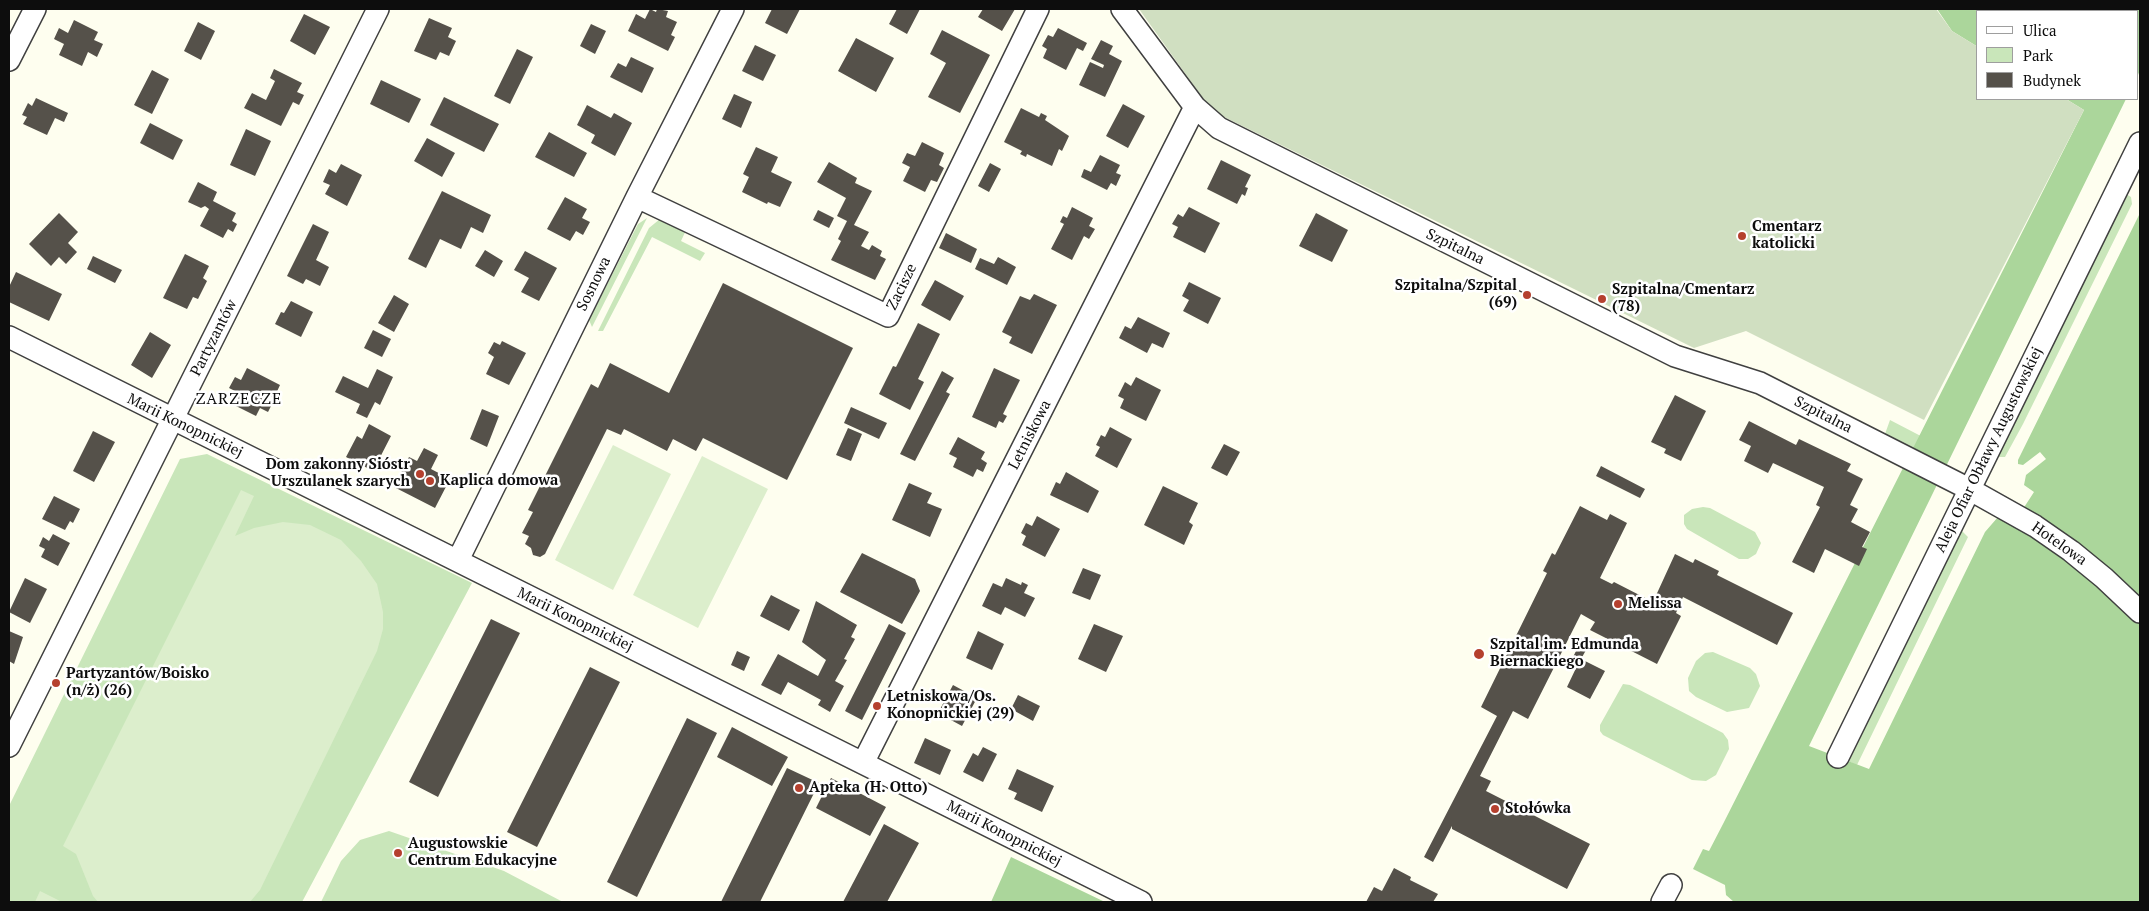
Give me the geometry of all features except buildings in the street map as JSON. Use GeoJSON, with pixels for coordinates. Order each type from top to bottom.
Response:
{"type":"FeatureCollection","features":[{"type":"Feature","properties":{"kind":"street"},"geometry":{"type":"LineString","coordinates":[[9,60],[35,9]]}},
{"type":"Feature","properties":{"kind":"street","name":"Partyzantów"},"geometry":{"type":"LineString","coordinates":[[9,746],[378,9]]}},
{"type":"Feature","properties":{"kind":"street","name":"Sosnowa"},"geometry":{"type":"LineString","coordinates":[[458,560],[637,197],[733,9]]}},
{"type":"Feature","properties":{"kind":"street","name":"Zacisze"},"geometry":{"type":"LineString","coordinates":[[637,197],[888,316],[1038,9]]}},
{"type":"Feature","properties":{"kind":"street","name":"Szpitalna"},"geometry":{"type":"LineString","coordinates":[[1122,9],[1195,108],[1219,128],[1240,140],[1654,346],[1691,362],[1760,383],[1969,489]]}},
{"type":"Feature","properties":{"kind":"street","name":"Letniskowa"},"geometry":{"type":"LineString","coordinates":[[863,763],[1195,108]]}},
{"type":"Feature","properties":{"kind":"street","name":"Aleja Ofiar Obławy Augustowskiej"},"geometry":{"type":"LineString","coordinates":[[1838,756],[2140,143]]}},
{"type":"Feature","properties":{"kind":"street","name":"Marii Konopnickiej"},"geometry":{"type":"LineString","coordinates":[[9,337],[1141,902]]}},
{"type":"Feature","properties":{"kind":"street","name":"Hotelowa"},"geometry":{"type":"LineString","coordinates":[[1969,489],[2034,526],[2071,551],[2104,578],[2140,612]]}},
{"type":"Feature","properties":{"kind":"green space","name":"Cmentarz katolicki"},"geometry":{"type":"Polygon","coordinates":[[[1139,9],[1936,9],[1952,31],[1976,46],[1976,100],[2068,100],[2084,110],[1924,420],[1746,331],[1694,348],[1212,111],[1139,9]]]}},
{"type":"Feature","properties":{"kind":"green space"},"geometry":{"type":"Polygon","coordinates":[[[1937,9],[2140,9],[2140,70],[2139,72],[2139,10],[1976,10],[1976,46],[1952,31],[1937,9]]]}},
{"type":"Feature","properties":{"kind":"green space"},"geometry":{"type":"Polygon","coordinates":[[[2068,100],[2126,100],[1809,746],[1869,769],[1985,532],[1998,517],[2012,526],[2034,492],[2024,485],[2026,475],[2046,459],[2040,452],[2023,465],[2018,464],[2018,460],[2140,213],[2140,902],[1734,902],[1726,895],[1725,885],[1693,869],[1703,849],[1709,851],[1723,824],[2084,110],[2068,100]]]}},
{"type":"Feature","properties":{"kind":"green space"},"geometry":{"type":"Polygon","coordinates":[[[2126,194],[2131,197],[2132,204],[2023,424],[2005,457],[1997,457],[2126,194]]]}},
{"type":"Feature","properties":{"kind":"green space"},"geometry":{"type":"Polygon","coordinates":[[[647,218],[592,327],[589,320],[638,224],[647,218]]]}},
{"type":"Feature","properties":{"kind":"green space"},"geometry":{"type":"Polygon","coordinates":[[[660,219],[688,226],[681,241],[705,253],[700,261],[652,237],[603,331],[598,331],[649,228],[660,219]]]}},
{"type":"Feature","properties":{"kind":"green space"},"geometry":{"type":"Polygon","coordinates":[[[1890,420],[1940,446],[1940,462],[1885,434],[1890,420]]]}},
{"type":"Feature","properties":{"kind":"green space"},"geometry":{"type":"Polygon","coordinates":[[[613,445],[671,474],[613,590],[555,560],[613,445]]]}},
{"type":"Feature","properties":{"kind":"green space"},"geometry":{"type":"Polygon","coordinates":[[[207,454],[472,583],[302,902],[9,902],[9,806],[180,459],[207,454]]]}},
{"type":"Feature","properties":{"kind":"green space"},"geometry":{"type":"Polygon","coordinates":[[[702,456],[768,489],[698,628],[633,595],[702,456]]]}},
{"type":"Feature","properties":{"kind":"green space"},"geometry":{"type":"Polygon","coordinates":[[[241,490],[254,496],[235,536],[254,528],[283,522],[310,525],[341,540],[361,561],[377,584],[383,612],[383,629],[377,651],[260,890],[250,902],[98,902],[93,896],[76,854],[63,846],[241,490]]]}},
{"type":"Feature","properties":{"kind":"green space"},"geometry":{"type":"Polygon","coordinates":[[[1710,508],[1755,532],[1761,543],[1756,554],[1748,559],[1739,559],[1687,529],[1684,524],[1684,515],[1692,509],[1710,508]]]}},
{"type":"Feature","properties":{"kind":"green space"},"geometry":{"type":"Polygon","coordinates":[[[1961,530],[1968,537],[1857,765],[1848,761],[1961,530]]]}},
{"type":"Feature","properties":{"kind":"green space"},"geometry":{"type":"Polygon","coordinates":[[[1713,652],[1750,668],[1756,674],[1760,686],[1749,708],[1727,712],[1696,697],[1689,691],[1688,678],[1696,661],[1705,653],[1713,652]]]}},
{"type":"Feature","properties":{"kind":"green space"},"geometry":{"type":"Polygon","coordinates":[[[1623,684],[1630,685],[1723,733],[1728,740],[1729,749],[1716,775],[1706,781],[1692,780],[1603,735],[1600,731],[1600,725],[1623,684]]]}},
{"type":"Feature","properties":{"kind":"green space","name":"Augustowskie Centrum Edukacyjne"},"geometry":{"type":"Polygon","coordinates":[[[389,831],[504,871],[563,902],[321,902],[341,861],[360,840],[389,831]]]}},
{"type":"Feature","properties":{"kind":"green space"},"geometry":{"type":"Polygon","coordinates":[[[1011,857],[1105,902],[991,902],[1011,857]]]}},
{"type":"Feature","properties":{"kind":"green space"},"geometry":{"type":"Polygon","coordinates":[[[40,891],[62,902],[35,902],[40,891]]]}},
{"type":"Feature","properties":{"kind":"place","name":"Cmentarz katolicki"},"geometry":{"type":"Point","coordinates":[1742,236]}},
{"type":"Feature","properties":{"kind":"place","name":"Szpitalna/Szpital (69)"},"geometry":{"type":"Point","coordinates":[1527,295]}},
{"type":"Feature","properties":{"kind":"place","name":"Szpitalna/Cmentarz (78)"},"geometry":{"type":"Point","coordinates":[1602,299]}},
{"type":"Feature","properties":{"kind":"place","name":"Dom zakonny Sióstr Urszulanek szarych"},"geometry":{"type":"Point","coordinates":[420,474]}},
{"type":"Feature","properties":{"kind":"place","name":"Kaplica domowa"},"geometry":{"type":"Point","coordinates":[430,481]}},
{"type":"Feature","properties":{"kind":"place","name":"Melissa"},"geometry":{"type":"Point","coordinates":[1618,604]}},
{"type":"Feature","properties":{"kind":"place","name":"Szpital im. Edmunda Biernackiego"},"geometry":{"type":"Point","coordinates":[1479,654]}},
{"type":"Feature","properties":{"kind":"place","name":"Partyzantów/Boisko (n/ż) (26)"},"geometry":{"type":"Point","coordinates":[56,683]}},
{"type":"Feature","properties":{"kind":"place","name":"Letniskowa/Os. Konopnickiej (29)"},"geometry":{"type":"Point","coordinates":[877,706]}},
{"type":"Feature","properties":{"kind":"place","name":"Apteka (H. Otto)"},"geometry":{"type":"Point","coordinates":[799,788]}},
{"type":"Feature","properties":{"kind":"place","name":"Stołówka"},"geometry":{"type":"Point","coordinates":[1495,809]}},
{"type":"Feature","properties":{"kind":"place","name":"Augustowskie Centrum Edukacyjne"},"geometry":{"type":"Point","coordinates":[398,853]}},
{"type":"Feature","properties":{"kind":"district","name":"ZARZECZE"},"geometry":{"type":"Point","coordinates":[239,399]}}]}
